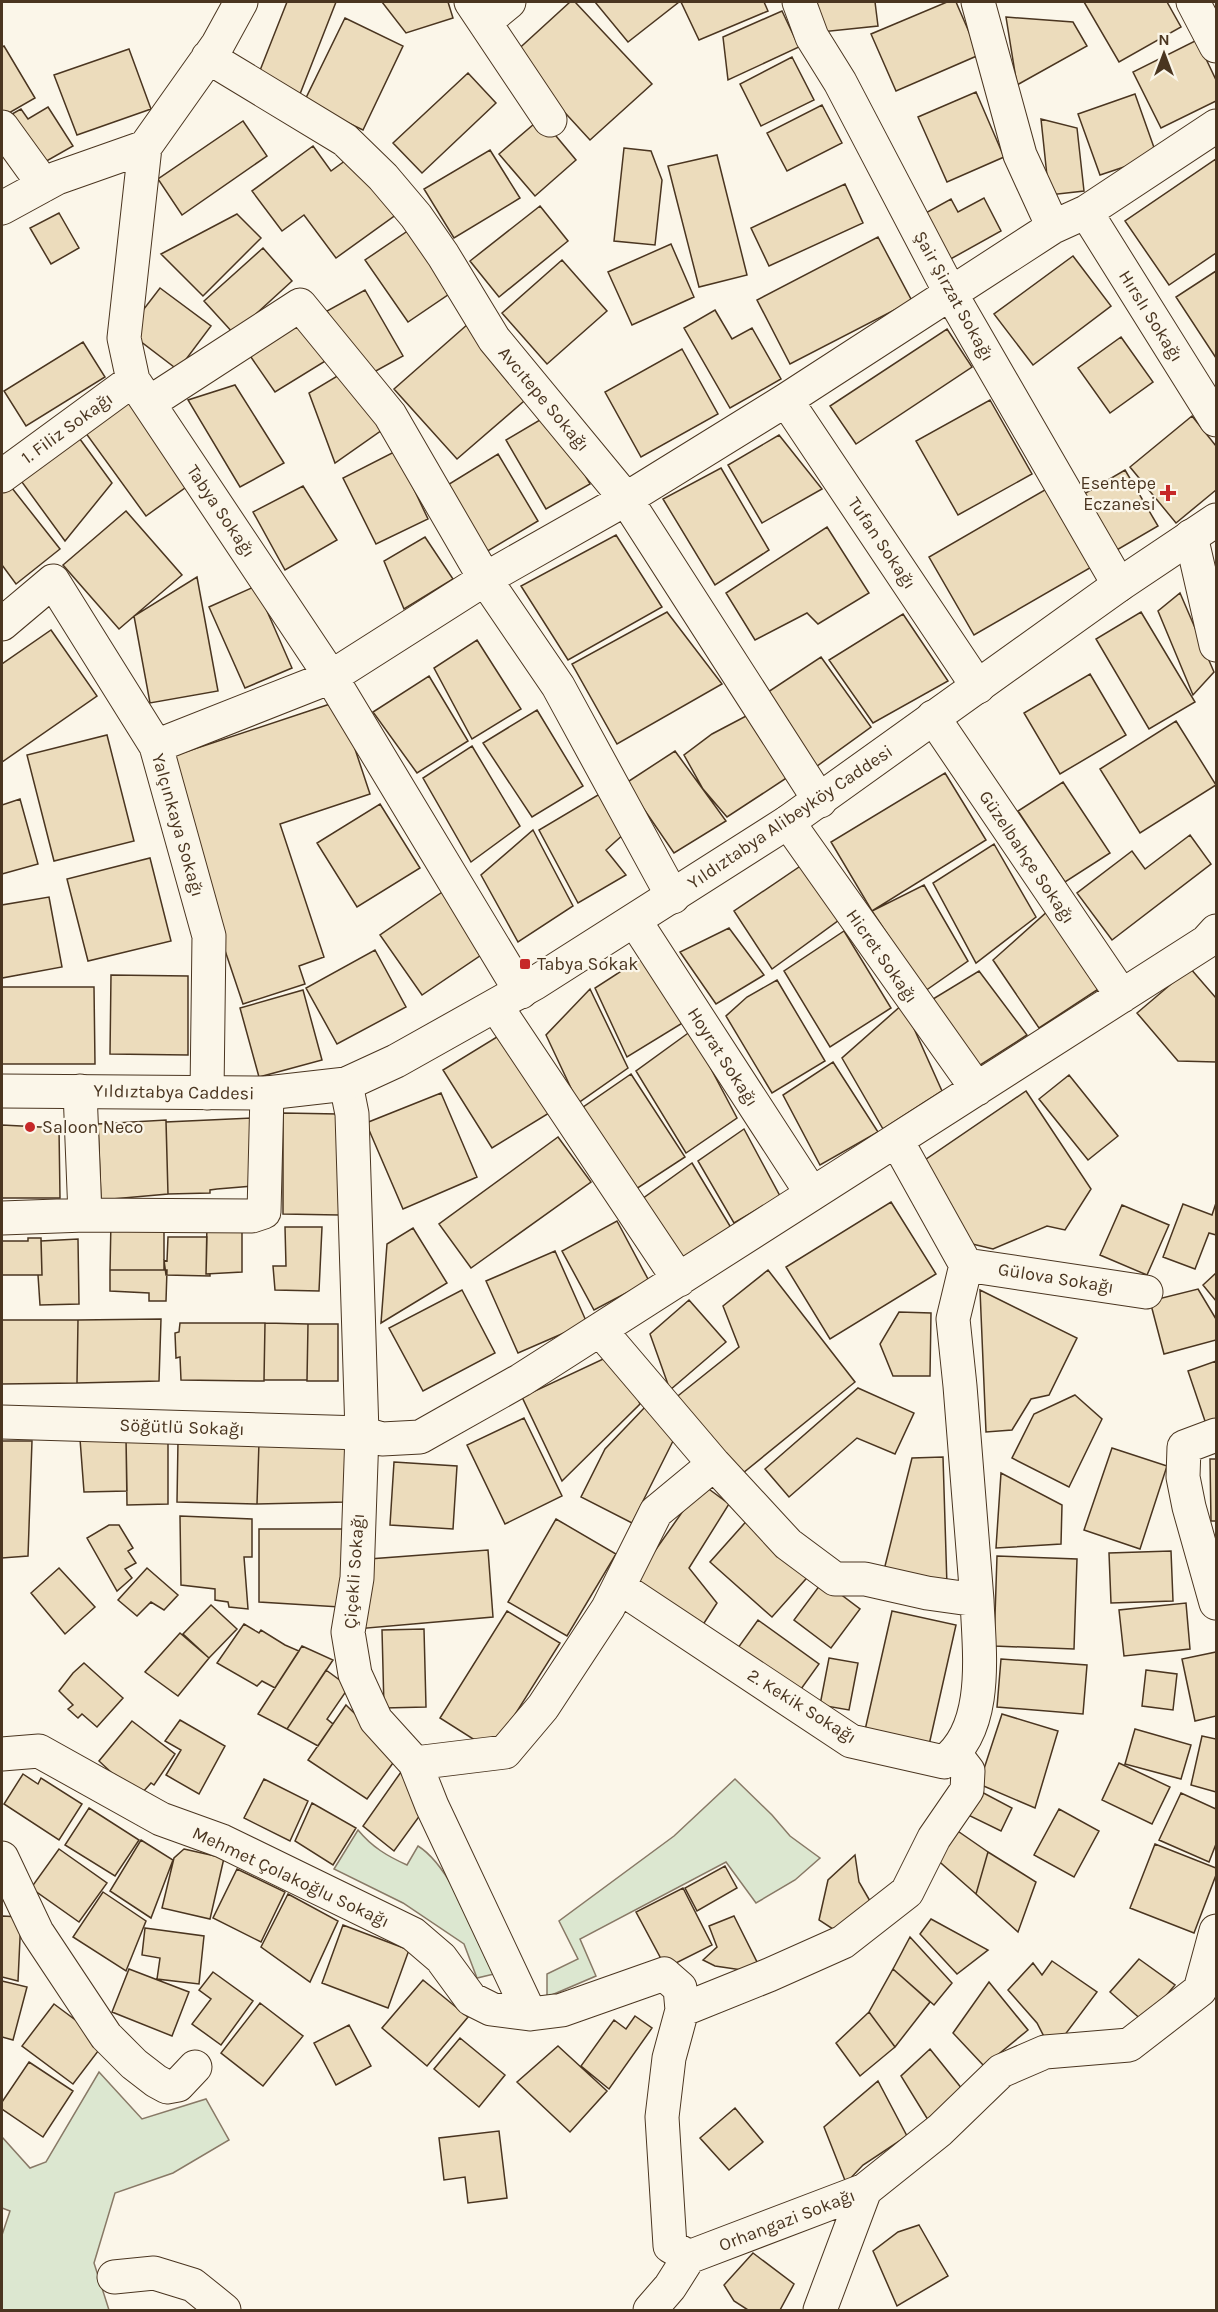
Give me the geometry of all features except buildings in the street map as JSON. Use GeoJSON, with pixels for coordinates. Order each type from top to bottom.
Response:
{"type":"FeatureCollection","features":[{"type":"Feature","properties":{"kind":"street","name":"Tabya Sokağı"},"geometry":{"type":"LineString","coordinates":[[241,2],[208,57],[145,147],[124,338],[141,391],[331,677],[509,999],[679,1280]]}},
{"type":"Feature","properties":{"kind":"street","name":"Şair Şirzat Sokağı"},"geometry":{"type":"LineString","coordinates":[[799,2],[812,37],[840,82],[951,294],[1119,585]]}},
{"type":"Feature","properties":{"kind":"street"},"geometry":{"type":"LineString","coordinates":[[978,2],[1020,155],[1053,227]]}},
{"type":"Feature","properties":{"kind":"street"},"geometry":{"type":"LineString","coordinates":[[1193,2],[1216,46]]}},
{"type":"Feature","properties":{"kind":"street"},"geometry":{"type":"LineString","coordinates":[[488,8],[550,120]]}},
{"type":"Feature","properties":{"kind":"street","name":"Avcıtepe Sokağı"},"geometry":{"type":"LineString","coordinates":[[208,57],[345,140],[383,177],[416,216],[443,255],[494,339],[626,499],[820,801]]}},
{"type":"Feature","properties":{"kind":"street"},"geometry":{"type":"LineString","coordinates":[[156,746],[331,677],[485,579],[626,499],[786,400],[1053,227],[1086,212],[1216,126]]}},
{"type":"Feature","properties":{"kind":"street"},"geometry":{"type":"LineString","coordinates":[[2,127],[44,185]]}},
{"type":"Feature","properties":{"kind":"street"},"geometry":{"type":"LineString","coordinates":[[2,208],[57,178],[145,147]]}},
{"type":"Feature","properties":{"kind":"street","name":"Hırslı Sokağı"},"geometry":{"type":"LineString","coordinates":[[1086,212],[1216,420]]}},
{"type":"Feature","properties":{"kind":"street","name":"1. Filiz Sokağı"},"geometry":{"type":"LineString","coordinates":[[2,476],[141,391],[300,305],[390,415],[485,579]]}},
{"type":"Feature","properties":{"kind":"street","name":"Tufan Sokağı"},"geometry":{"type":"LineString","coordinates":[[786,400],[978,687]]}},
{"type":"Feature","properties":{"kind":"street"},"geometry":{"type":"LineString","coordinates":[[1204,528],[1216,645]]}},
{"type":"Feature","properties":{"kind":"street","name":"Yıldıztabya Alibeyköy Caddesi"},"geometry":{"type":"LineString","coordinates":[[346,1084],[396,1061],[509,999],[673,897],[820,801],[933,717],[1119,585],[1204,528]]}},
{"type":"Feature","properties":{"kind":"street"},"geometry":{"type":"LineString","coordinates":[[485,579],[558,686],[673,897]]}},
{"type":"Feature","properties":{"kind":"street","name":"Yalçınkaya Sokağı"},"geometry":{"type":"LineString","coordinates":[[2,624],[53,581],[156,746],[209,936],[207,1093]]}},
{"type":"Feature","properties":{"kind":"street","name":"Güzelbahçe Sokağı"},"geometry":{"type":"LineString","coordinates":[[933,717],[1122,996]]}},
{"type":"Feature","properties":{"kind":"street","name":"Hicret Sokağı"},"geometry":{"type":"LineString","coordinates":[[788,822],[977,1089]]}},
{"type":"Feature","properties":{"kind":"street","name":"Hoyrat Sokağı"},"geometry":{"type":"LineString","coordinates":[[635,921],[812,1194]]}},
{"type":"Feature","properties":{"kind":"street","name":"Söğütlü Sokağı"},"geometry":{"type":"LineString","coordinates":[[2,1422],[362,1433],[382,1439],[420,1437],[521,1380],[679,1280],[1206,942],[1216,931]]}},
{"type":"Feature","properties":{"kind":"street","name":"Yıldıztabya Caddesi"},"geometry":{"type":"LineString","coordinates":[[2,1091],[267,1093],[346,1084]]}},
{"type":"Feature","properties":{"kind":"street","name":"Çiçekli Sokağı"},"geometry":{"type":"LineString","coordinates":[[346,1084],[352,1114],[362,1433],[357,1578],[348,1632],[355,1674],[376,1720],[415,1763],[432,1806],[530,2014]]}},
{"type":"Feature","properties":{"kind":"street"},"geometry":{"type":"LineString","coordinates":[[80,1092],[85,1215]]}},
{"type":"Feature","properties":{"kind":"street"},"geometry":{"type":"LineString","coordinates":[[2,1218],[85,1215],[252,1216],[264,1212],[267,1093]]}},
{"type":"Feature","properties":{"kind":"street"},"geometry":{"type":"LineString","coordinates":[[650,2310],[670,2287],[689,2257],[670,2246],[662,2117],[669,2058],[682,2010],[770,1975],[843,1942],[907,1892],[934,1838],[967,1790],[968,1771],[955,1754],[969,1726],[980,1692],[976,1600],[953,1319],[966,1264],[897,1141]]}},
{"type":"Feature","properties":{"kind":"street","name":"Gülova Sokağı"},"geometry":{"type":"LineString","coordinates":[[966,1264],[1146,1292]]}},
{"type":"Feature","properties":{"kind":"street"},"geometry":{"type":"LineString","coordinates":[[600,1330],[714,1464],[789,1544],[835,1580],[865,1580],[976,1600]]}},
{"type":"Feature","properties":{"kind":"street"},"geometry":{"type":"LineString","coordinates":[[1216,1435],[1184,1447],[1183,1477],[1189,1508],[1216,1603]]}},
{"type":"Feature","properties":{"kind":"street"},"geometry":{"type":"LineString","coordinates":[[415,1763],[505,1752],[543,1707],[608,1608],[656,1512],[714,1464]]}},
{"type":"Feature","properties":{"kind":"street","name":"2. Kekik Sokağı"},"geometry":{"type":"LineString","coordinates":[[619,1587],[851,1741],[944,1762],[955,1754]]}},
{"type":"Feature","properties":{"kind":"street","name":"Mehmet Çolakoğlu Sokağı"},"geometry":{"type":"LineString","coordinates":[[2,1754],[39,1751],[161,1819],[222,1841],[413,1934],[441,1958],[471,1999],[491,2009],[530,2014],[562,2010],[664,1974],[680,1988],[682,2010]]}},
{"type":"Feature","properties":{"kind":"street"},"geometry":{"type":"LineString","coordinates":[[2,1858],[37,1932],[106,2036],[134,2064],[167,2087],[178,2085],[195,2067]]}},
{"type":"Feature","properties":{"kind":"street"},"geometry":{"type":"LineString","coordinates":[[865,2190],[940,2130],[1001,2071],[1045,2052],[1129,2045],[1200,1990],[1216,1931]]}},
{"type":"Feature","properties":{"kind":"street","name":"Orhangazi Sokağı"},"geometry":{"type":"LineString","coordinates":[[689,2257],[865,2190]]}},
{"type":"Feature","properties":{"kind":"street","name":"Orhangazi Sokağı"},"geometry":{"type":"LineString","coordinates":[[820,2310],[865,2190]]}},
{"type":"Feature","properties":{"kind":"street"},"geometry":{"type":"LineString","coordinates":[[114,2277],[154,2273],[193,2285],[224,2310]]}},
{"type":"Feature","properties":{"kind":"green space"},"geometry":{"type":"Polygon","coordinates":[[[735,1779],[790,1836],[820,1858],[795,1880],[756,1903],[726,1862],[580,1939],[596,1976],[547,1997],[547,1974],[578,1959],[559,1921],[674,1836],[735,1779]]]}},
{"type":"Feature","properties":{"kind":"green space"},"geometry":{"type":"Polygon","coordinates":[[[358,1830],[380,1850],[407,1865],[418,1846],[430,1856],[442,1870],[462,1904],[494,1974],[477,1978],[464,1944],[403,1903],[334,1869],[358,1830]]]}},
{"type":"Feature","properties":{"kind":"green space"},"geometry":{"type":"Polygon","coordinates":[[[99,2072],[142,2119],[206,2099],[229,2140],[173,2173],[115,2193],[94,2263],[109,2310],[2,2310],[2,2235],[10,2211],[2,2208],[2,2137],[30,2168],[46,2162],[99,2072]]]}},
{"type":"Feature","properties":{"kind":"place","name":"Esentepe Eczanesi"},"geometry":{"type":"Point","coordinates":[1168,493]}},
{"type":"Feature","properties":{"kind":"place","name":"Tabya Sokak"},"geometry":{"type":"Point","coordinates":[525,964]}},
{"type":"Feature","properties":{"kind":"place","name":"Saloon Neco"},"geometry":{"type":"Point","coordinates":[30,1127]}}]}
